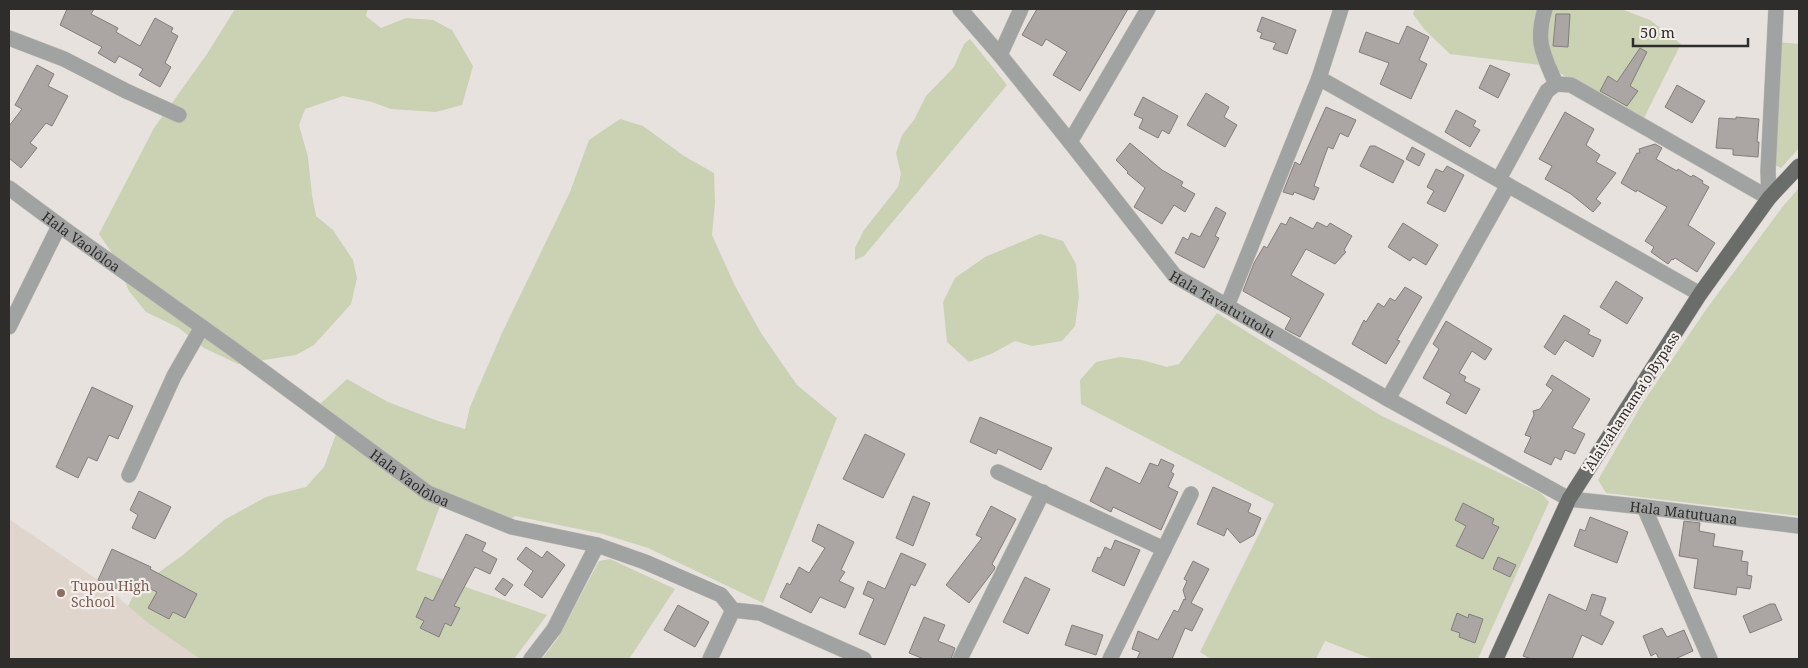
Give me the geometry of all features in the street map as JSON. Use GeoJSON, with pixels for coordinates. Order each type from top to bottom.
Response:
{"type":"FeatureCollection","features":[{"type":"Feature","properties":{"kind":"main road","name":"'Alaivahamama'o Bypass"},"geometry":{"type":"LineString","coordinates":[[1496,659],[1569,499],[1700,294],[1769,198],[1799,166]]}},
{"type":"Feature","properties":{"kind":"street","name":"Hala Tavatu'utolu"},"geometry":{"type":"LineString","coordinates":[[960,9],[1000,54],[1176,276],[1388,399],[1569,499]]}},
{"type":"Feature","properties":{"kind":"street"},"geometry":{"type":"LineString","coordinates":[[1000,54],[1021,9]]}},
{"type":"Feature","properties":{"kind":"street"},"geometry":{"type":"LineString","coordinates":[[1070,142],[1148,9]]}},
{"type":"Feature","properties":{"kind":"street"},"geometry":{"type":"LineString","coordinates":[[1227,306],[1319,78],[1341,9]]}},
{"type":"Feature","properties":{"kind":"street"},"geometry":{"type":"LineString","coordinates":[[1545,9],[1539,35],[1543,54],[1556,84]]}},
{"type":"Feature","properties":{"kind":"street"},"geometry":{"type":"LineString","coordinates":[[1769,198],[1768,171],[1776,9]]}},
{"type":"Feature","properties":{"kind":"street"},"geometry":{"type":"LineString","coordinates":[[9,38],[64,59],[126,91],[179,115]]}},
{"type":"Feature","properties":{"kind":"street"},"geometry":{"type":"LineString","coordinates":[[1319,78],[1700,294]]}},
{"type":"Feature","properties":{"kind":"street"},"geometry":{"type":"LineString","coordinates":[[1388,399],[1504,182],[1547,91],[1556,84],[1571,85],[1769,198]]}},
{"type":"Feature","properties":{"kind":"street","name":"Hala Vaolōloa"},"geometry":{"type":"LineString","coordinates":[[9,188],[202,327],[428,494],[512,527],[597,545],[644,562],[721,595],[733,610]]}},
{"type":"Feature","properties":{"kind":"street"},"geometry":{"type":"LineString","coordinates":[[9,327],[60,226]]}},
{"type":"Feature","properties":{"kind":"street"},"geometry":{"type":"LineString","coordinates":[[129,476],[174,376],[202,327]]}},
{"type":"Feature","properties":{"kind":"street"},"geometry":{"type":"LineString","coordinates":[[998,472],[1164,548]]}},
{"type":"Feature","properties":{"kind":"street"},"geometry":{"type":"LineString","coordinates":[[960,659],[1043,492]]}},
{"type":"Feature","properties":{"kind":"street"},"geometry":{"type":"LineString","coordinates":[[1110,659],[1191,494]]}},
{"type":"Feature","properties":{"kind":"street","name":"Hala Matutuana"},"geometry":{"type":"LineString","coordinates":[[1569,499],[1799,526]]}},
{"type":"Feature","properties":{"kind":"street"},"geometry":{"type":"LineString","coordinates":[[1644,507],[1710,659]]}},
{"type":"Feature","properties":{"kind":"street"},"geometry":{"type":"LineString","coordinates":[[530,659],[554,629],[597,545]]}},
{"type":"Feature","properties":{"kind":"street"},"geometry":{"type":"LineString","coordinates":[[710,659],[733,610],[760,613],[864,659]]}},
{"type":"Feature","properties":{"kind":"shaded area","name":"Tupou High School"},"geometry":{"type":"Polygon","coordinates":[[[9,519],[98,580],[148,623],[200,659],[9,659],[9,519]]]}},
{"type":"Feature","properties":{"kind":"green space"},"geometry":{"type":"Polygon","coordinates":[[[235,9],[368,9],[366,16],[381,28],[406,18],[433,20],[452,30],[473,66],[462,105],[436,112],[391,109],[372,102],[343,96],[305,109],[299,125],[308,157],[316,216],[333,230],[353,260],[357,278],[351,304],[314,345],[296,355],[238,364],[204,348],[179,328],[146,312],[129,291],[114,256],[99,234],[154,128],[207,54],[235,9]]]}},
{"type":"Feature","properties":{"kind":"green space"},"geometry":{"type":"Polygon","coordinates":[[[1415,9],[1621,9],[1650,20],[1681,44],[1644,118],[1598,98],[1549,66],[1450,54],[1424,29],[1413,14],[1415,9]]]}},
{"type":"Feature","properties":{"kind":"green space"},"geometry":{"type":"Polygon","coordinates":[[[970,39],[1007,85],[864,256],[855,260],[855,248],[864,230],[898,187],[901,174],[896,153],[902,135],[914,120],[926,96],[954,67],[964,44],[970,39]]]}},
{"type":"Feature","properties":{"kind":"green space"},"geometry":{"type":"Polygon","coordinates":[[[1779,42],[1799,44],[1799,148],[1781,168],[1773,164],[1779,42]]]}},
{"type":"Feature","properties":{"kind":"green space"},"geometry":{"type":"Polygon","coordinates":[[[620,119],[643,126],[684,156],[714,173],[715,203],[712,235],[735,286],[761,333],[797,385],[837,418],[763,603],[648,548],[603,534],[515,516],[499,528],[440,506],[416,570],[547,615],[514,659],[200,659],[148,623],[128,606],[138,587],[183,555],[224,520],[266,497],[306,487],[324,467],[336,434],[319,405],[347,379],[388,402],[465,429],[470,407],[502,333],[570,192],[589,140],[620,119]]]}},
{"type":"Feature","properties":{"kind":"green space"},"geometry":{"type":"Polygon","coordinates":[[[1799,188],[1799,516],[1606,493],[1598,480],[1642,404],[1705,311],[1784,205],[1799,188]]]}},
{"type":"Feature","properties":{"kind":"green space"},"geometry":{"type":"Polygon","coordinates":[[[1040,234],[1063,241],[1076,264],[1079,297],[1075,326],[1062,341],[1032,346],[1015,341],[991,354],[969,362],[947,342],[943,302],[955,278],[985,257],[1040,234]]]}},
{"type":"Feature","properties":{"kind":"green space"},"geometry":{"type":"Polygon","coordinates":[[[1217,313],[1380,415],[1541,493],[1549,502],[1478,659],[1372,659],[1325,641],[1316,659],[1211,659],[1200,652],[1274,504],[1081,404],[1080,380],[1096,362],[1120,357],[1142,360],[1167,367],[1179,364],[1217,313]]]}},
{"type":"Feature","properties":{"kind":"green space"},"geometry":{"type":"Polygon","coordinates":[[[610,559],[675,589],[629,659],[542,659],[558,638],[599,561],[610,559]]]}},
{"type":"Feature","properties":{"kind":"building"},"geometry":{"type":"Polygon","coordinates":[[[67,9],[94,9],[91,14],[118,28],[116,32],[140,46],[155,18],[173,28],[171,32],[178,36],[165,63],[171,67],[160,87],[139,75],[143,69],[119,56],[115,63],[98,53],[102,47],[60,25],[67,9]]]}},
{"type":"Feature","properties":{"kind":"building"},"geometry":{"type":"Polygon","coordinates":[[[1037,9],[1128,9],[1080,91],[1053,75],[1067,52],[1046,39],[1042,46],[1022,35],[1037,9]]]}},
{"type":"Feature","properties":{"kind":"building"},"geometry":{"type":"Polygon","coordinates":[[[1556,14],[1570,14],[1568,47],[1553,46],[1556,14]]]}},
{"type":"Feature","properties":{"kind":"building"},"geometry":{"type":"Polygon","coordinates":[[[1262,17],[1296,30],[1287,54],[1273,49],[1276,43],[1260,38],[1262,33],[1257,31],[1262,17]]]}},
{"type":"Feature","properties":{"kind":"building"},"geometry":{"type":"Polygon","coordinates":[[[1407,26],[1429,37],[1419,60],[1427,64],[1411,99],[1380,84],[1389,63],[1359,52],[1366,32],[1399,44],[1407,26]]]}},
{"type":"Feature","properties":{"kind":"building"},"geometry":{"type":"Polygon","coordinates":[[[1640,48],[1647,52],[1630,86],[1638,91],[1627,106],[1600,91],[1608,76],[1617,82],[1640,48]]]}},
{"type":"Feature","properties":{"kind":"building"},"geometry":{"type":"Polygon","coordinates":[[[37,65],[54,74],[48,86],[68,96],[52,126],[46,123],[30,143],[37,148],[21,168],[9,158],[9,126],[22,109],[15,105],[37,65]]]}},
{"type":"Feature","properties":{"kind":"building"},"geometry":{"type":"Polygon","coordinates":[[[1490,65],[1510,74],[1498,98],[1479,88],[1490,65]]]}},
{"type":"Feature","properties":{"kind":"building"},"geometry":{"type":"Polygon","coordinates":[[[1677,85],[1705,101],[1692,123],[1665,107],[1677,85]]]}},
{"type":"Feature","properties":{"kind":"building"},"geometry":{"type":"Polygon","coordinates":[[[1206,93],[1229,107],[1224,117],[1237,125],[1225,147],[1187,125],[1206,93]]]}},
{"type":"Feature","properties":{"kind":"building"},"geometry":{"type":"Polygon","coordinates":[[[1143,97],[1178,116],[1169,134],[1162,130],[1158,138],[1139,128],[1143,119],[1134,115],[1143,97]]]}},
{"type":"Feature","properties":{"kind":"building"},"geometry":{"type":"Polygon","coordinates":[[[1326,107],[1356,120],[1348,137],[1340,133],[1333,149],[1328,147],[1314,186],[1319,188],[1314,200],[1294,192],[1293,195],[1283,192],[1295,162],[1300,165],[1326,107]]]}},
{"type":"Feature","properties":{"kind":"building"},"geometry":{"type":"Polygon","coordinates":[[[1456,110],[1476,121],[1473,126],[1480,130],[1470,147],[1445,132],[1456,110]]]}},
{"type":"Feature","properties":{"kind":"building"},"geometry":{"type":"Polygon","coordinates":[[[1565,112],[1594,129],[1586,145],[1600,155],[1596,162],[1616,173],[1596,199],[1601,203],[1593,212],[1571,194],[1545,179],[1552,166],[1539,159],[1565,112]]]}},
{"type":"Feature","properties":{"kind":"building"},"geometry":{"type":"Polygon","coordinates":[[[1736,117],[1759,119],[1758,157],[1733,155],[1733,149],[1716,148],[1719,118],[1736,119],[1736,117]]]}},
{"type":"Feature","properties":{"kind":"building"},"geometry":{"type":"Polygon","coordinates":[[[1130,143],[1162,170],[1183,182],[1181,186],[1195,194],[1185,212],[1174,205],[1162,224],[1134,207],[1145,188],[1127,173],[1116,160],[1130,143]]]}},
{"type":"Feature","properties":{"kind":"building"},"geometry":{"type":"Polygon","coordinates":[[[1655,144],[1662,148],[1656,159],[1677,171],[1678,169],[1691,177],[1693,175],[1709,187],[1688,225],[1715,243],[1697,272],[1675,258],[1668,264],[1651,252],[1654,247],[1645,241],[1667,207],[1621,183],[1637,153],[1640,153],[1639,149],[1655,144]]]}},
{"type":"Feature","properties":{"kind":"building"},"geometry":{"type":"Polygon","coordinates":[[[1370,146],[1375,146],[1404,161],[1393,183],[1360,166],[1370,146]]]}},
{"type":"Feature","properties":{"kind":"building"},"geometry":{"type":"Polygon","coordinates":[[[1412,147],[1425,154],[1419,166],[1406,159],[1412,147]]]}},
{"type":"Feature","properties":{"kind":"building"},"geometry":{"type":"Polygon","coordinates":[[[1447,166],[1464,175],[1445,212],[1427,203],[1434,191],[1427,187],[1436,169],[1443,172],[1447,166]]]}},
{"type":"Feature","properties":{"kind":"building"},"geometry":{"type":"Polygon","coordinates":[[[1216,207],[1226,213],[1215,236],[1219,238],[1204,268],[1175,253],[1183,237],[1188,240],[1191,233],[1200,237],[1216,207]]]}},
{"type":"Feature","properties":{"kind":"building"},"geometry":{"type":"Polygon","coordinates":[[[1290,217],[1313,229],[1317,222],[1327,227],[1330,223],[1352,236],[1344,250],[1346,252],[1335,264],[1306,249],[1291,275],[1324,294],[1300,337],[1285,329],[1291,318],[1243,291],[1254,263],[1264,246],[1267,248],[1281,223],[1286,225],[1290,217]]]}},
{"type":"Feature","properties":{"kind":"building"},"geometry":{"type":"Polygon","coordinates":[[[1403,223],[1438,245],[1426,265],[1413,257],[1410,261],[1388,247],[1403,223]]]}},
{"type":"Feature","properties":{"kind":"building"},"geometry":{"type":"Polygon","coordinates":[[[1616,281],[1643,298],[1627,324],[1600,307],[1616,281]]]}},
{"type":"Feature","properties":{"kind":"building"},"geometry":{"type":"Polygon","coordinates":[[[1405,287],[1422,297],[1397,340],[1400,341],[1386,364],[1352,344],[1364,320],[1366,322],[1378,303],[1384,307],[1390,298],[1395,301],[1405,287]]]}},
{"type":"Feature","properties":{"kind":"building"},"geometry":{"type":"Polygon","coordinates":[[[1564,315],[1590,330],[1588,334],[1601,340],[1593,357],[1565,340],[1555,355],[1544,347],[1564,315]]]}},
{"type":"Feature","properties":{"kind":"building"},"geometry":{"type":"Polygon","coordinates":[[[1446,321],[1492,349],[1485,360],[1472,351],[1459,373],[1466,377],[1464,381],[1480,389],[1466,414],[1446,403],[1451,394],[1423,378],[1439,349],[1433,344],[1446,321]]]}},
{"type":"Feature","properties":{"kind":"building"},"geometry":{"type":"Polygon","coordinates":[[[1552,375],[1590,399],[1572,428],[1585,434],[1575,454],[1565,450],[1561,460],[1555,457],[1551,465],[1524,452],[1531,437],[1525,435],[1534,415],[1533,411],[1540,409],[1553,390],[1546,385],[1552,375]]]}},
{"type":"Feature","properties":{"kind":"building"},"geometry":{"type":"Polygon","coordinates":[[[92,387],[133,406],[118,439],[109,435],[97,461],[88,457],[78,478],[56,467],[92,387]]]}},
{"type":"Feature","properties":{"kind":"building"},"geometry":{"type":"Polygon","coordinates":[[[980,417],[1052,448],[1041,470],[998,449],[996,454],[970,442],[980,417]]]}},
{"type":"Feature","properties":{"kind":"building"},"geometry":{"type":"Polygon","coordinates":[[[865,434],[905,454],[883,498],[843,479],[865,434]]]}},
{"type":"Feature","properties":{"kind":"building"},"geometry":{"type":"Polygon","coordinates":[[[1161,459],[1174,465],[1171,472],[1174,474],[1168,487],[1178,492],[1161,530],[1113,507],[1111,512],[1090,501],[1106,467],[1140,484],[1150,463],[1158,466],[1161,459]]]}},
{"type":"Feature","properties":{"kind":"building"},"geometry":{"type":"Polygon","coordinates":[[[1213,487],[1251,504],[1248,512],[1261,518],[1254,535],[1240,543],[1227,528],[1224,536],[1197,524],[1213,487]]]}},
{"type":"Feature","properties":{"kind":"building"},"geometry":{"type":"Polygon","coordinates":[[[139,491],[171,507],[155,539],[132,528],[138,515],[130,510],[139,491]]]}},
{"type":"Feature","properties":{"kind":"building"},"geometry":{"type":"Polygon","coordinates":[[[913,496],[930,503],[913,546],[896,538],[913,496]]]}},
{"type":"Feature","properties":{"kind":"building"},"geometry":{"type":"Polygon","coordinates":[[[1463,503],[1494,519],[1492,524],[1499,527],[1483,559],[1456,546],[1466,526],[1455,520],[1463,503]]]}},
{"type":"Feature","properties":{"kind":"building"},"geometry":{"type":"Polygon","coordinates":[[[991,506],[1016,519],[992,564],[995,567],[994,570],[969,603],[946,585],[982,538],[976,535],[991,506]]]}},
{"type":"Feature","properties":{"kind":"building"},"geometry":{"type":"Polygon","coordinates":[[[1590,517],[1628,532],[1617,563],[1574,546],[1580,529],[1585,531],[1590,517]]]}},
{"type":"Feature","properties":{"kind":"building"},"geometry":{"type":"Polygon","coordinates":[[[1684,521],[1700,523],[1699,531],[1715,534],[1713,546],[1743,551],[1741,561],[1748,562],[1747,575],[1752,576],[1750,589],[1737,587],[1736,595],[1694,588],[1698,559],[1679,556],[1684,521]]]}},
{"type":"Feature","properties":{"kind":"building"},"geometry":{"type":"Polygon","coordinates":[[[818,524],[854,542],[841,570],[845,572],[839,581],[854,588],[845,608],[820,597],[811,613],[780,597],[787,583],[790,585],[799,567],[809,573],[825,548],[812,541],[818,524]]]}},
{"type":"Feature","properties":{"kind":"building"},"geometry":{"type":"Polygon","coordinates":[[[466,534],[486,543],[482,551],[497,559],[490,574],[475,567],[454,606],[460,608],[451,626],[445,623],[439,637],[420,628],[424,621],[416,617],[425,597],[433,601],[466,534]]]}},
{"type":"Feature","properties":{"kind":"building"},"geometry":{"type":"Polygon","coordinates":[[[1115,540],[1140,550],[1124,586],[1092,571],[1105,547],[1111,550],[1115,540]]]}},
{"type":"Feature","properties":{"kind":"building"},"geometry":{"type":"Polygon","coordinates":[[[526,547],[542,558],[547,551],[565,565],[542,598],[524,585],[533,571],[517,559],[526,547]]]}},
{"type":"Feature","properties":{"kind":"building"},"geometry":{"type":"Polygon","coordinates":[[[112,549],[151,567],[150,569],[197,594],[185,618],[173,612],[169,619],[148,608],[157,592],[131,580],[125,593],[98,580],[112,549]]]}},
{"type":"Feature","properties":{"kind":"building"},"geometry":{"type":"Polygon","coordinates":[[[901,553],[926,564],[915,586],[911,584],[885,645],[859,634],[874,599],[863,594],[868,581],[885,589],[901,553]]]}},
{"type":"Feature","properties":{"kind":"building"},"geometry":{"type":"Polygon","coordinates":[[[1498,557],[1516,565],[1510,577],[1493,569],[1498,557]]]}},
{"type":"Feature","properties":{"kind":"building"},"geometry":{"type":"Polygon","coordinates":[[[1193,561],[1209,569],[1191,603],[1203,609],[1192,631],[1185,628],[1172,659],[1137,659],[1140,652],[1132,649],[1138,631],[1158,640],[1174,610],[1178,612],[1184,599],[1186,600],[1183,590],[1187,581],[1184,579],[1193,561]]]}},
{"type":"Feature","properties":{"kind":"building"},"geometry":{"type":"Polygon","coordinates":[[[1025,577],[1050,589],[1028,634],[1003,622],[1025,577]]]}},
{"type":"Feature","properties":{"kind":"building"},"geometry":{"type":"Polygon","coordinates":[[[503,578],[513,585],[505,596],[495,589],[503,578]]]}},
{"type":"Feature","properties":{"kind":"building"},"geometry":{"type":"Polygon","coordinates":[[[1549,594],[1586,611],[1592,594],[1606,598],[1600,615],[1614,622],[1602,645],[1582,635],[1572,659],[1531,659],[1523,656],[1549,594]]]}},
{"type":"Feature","properties":{"kind":"building"},"geometry":{"type":"Polygon","coordinates":[[[1770,604],[1775,604],[1782,620],[1750,633],[1743,616],[1770,604]]]}},
{"type":"Feature","properties":{"kind":"building"},"geometry":{"type":"Polygon","coordinates":[[[678,605],[709,622],[695,647],[664,630],[678,605]]]}},
{"type":"Feature","properties":{"kind":"building"},"geometry":{"type":"Polygon","coordinates":[[[1457,613],[1468,618],[1469,614],[1483,619],[1475,643],[1459,637],[1460,633],[1451,630],[1457,613]]]}},
{"type":"Feature","properties":{"kind":"building"},"geometry":{"type":"Polygon","coordinates":[[[924,617],[945,625],[938,641],[955,648],[951,659],[924,659],[909,653],[924,617]]]}},
{"type":"Feature","properties":{"kind":"building"},"geometry":{"type":"Polygon","coordinates":[[[1072,625],[1103,635],[1096,655],[1065,645],[1072,625]]]}},
{"type":"Feature","properties":{"kind":"building"},"geometry":{"type":"Polygon","coordinates":[[[1662,628],[1667,637],[1684,630],[1693,651],[1675,659],[1659,659],[1656,653],[1651,656],[1643,636],[1662,628]]]}},
{"type":"Feature","properties":{"kind":"place","name":"Tupou High School"},"geometry":{"type":"Point","coordinates":[61,593]}}]}
